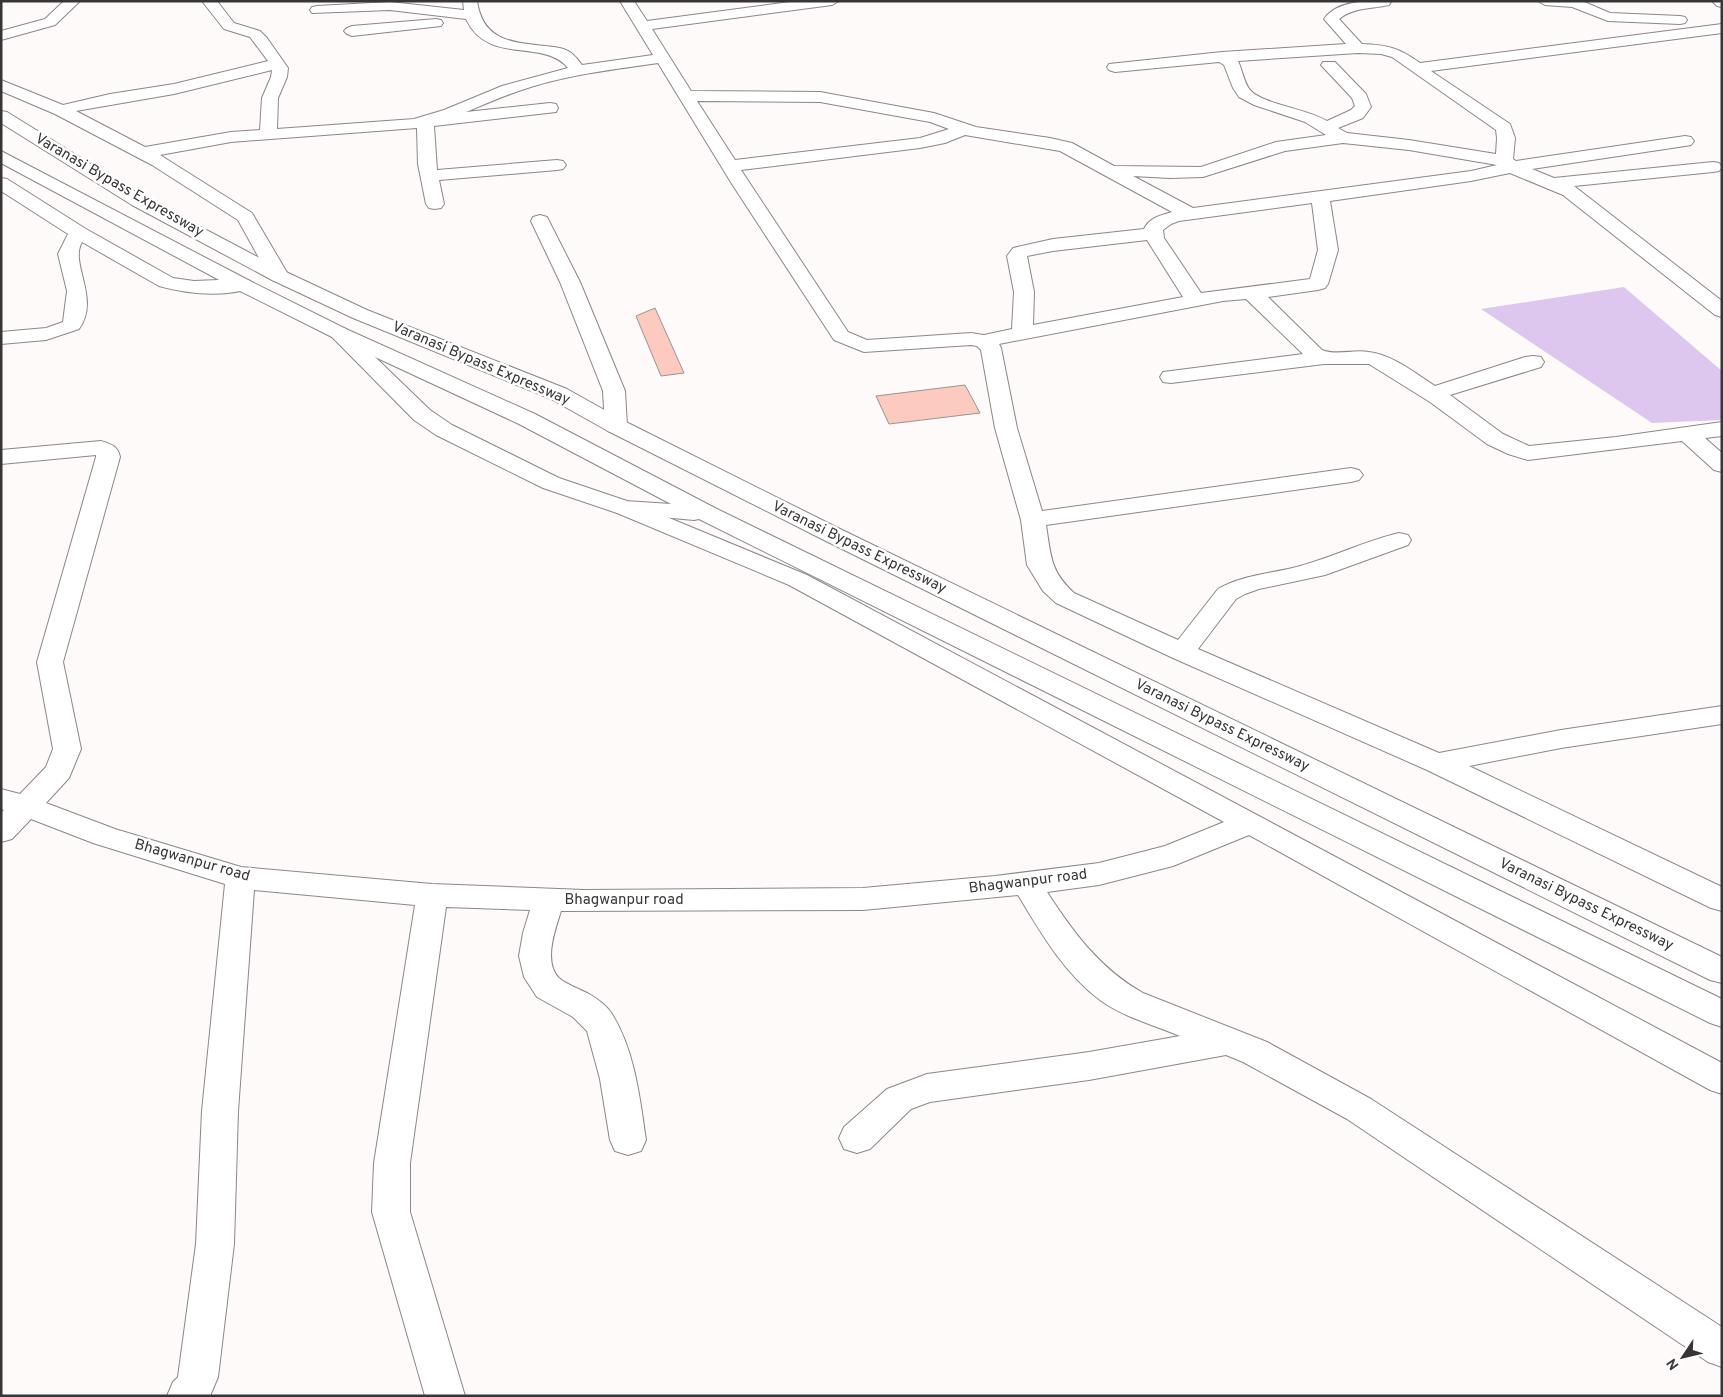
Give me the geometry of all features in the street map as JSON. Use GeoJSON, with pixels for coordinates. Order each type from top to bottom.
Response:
{"type":"FeatureCollection","features":[{"type":"Feature","properties":{"kind":"main road"},"geometry":{"type":"LineString","coordinates":[[1,36],[50,22],[73,1]]}},
{"type":"Feature","properties":{"kind":"main road"},"geometry":{"type":"LineString","coordinates":[[208,1],[229,26],[255,34],[280,68],[279,77],[270,98],[268,135]]}},
{"type":"Feature","properties":{"kind":"main road"},"geometry":{"type":"LineString","coordinates":[[642,26],[832,1]]}},
{"type":"Feature","properties":{"kind":"main road"},"geometry":{"type":"LineString","coordinates":[[1545,1],[1574,3],[1601,16],[1618,18],[1722,21]]}},
{"type":"Feature","properties":{"kind":"main road"},"geometry":{"type":"LineString","coordinates":[[632,2],[642,26],[662,58],[841,336],[864,346],[970,338],[984,341],[1195,300],[1318,284],[1328,250],[1320,196]]}},
{"type":"Feature","properties":{"kind":"main road"},"geometry":{"type":"LineString","coordinates":[[1358,48],[1332,19],[1339,11],[1350,7],[1384,2]]}},
{"type":"Feature","properties":{"kind":"main road"},"geometry":{"type":"LineString","coordinates":[[316,10],[390,6],[471,12]]}},
{"type":"Feature","properties":{"kind":"main road"},"geometry":{"type":"LineString","coordinates":[[352,31],[471,12]]}},
{"type":"Feature","properties":{"kind":"main road"},"geometry":{"type":"LineString","coordinates":[[471,12],[483,34],[488,37],[506,43],[558,52],[570,60],[577,69]]}},
{"type":"Feature","properties":{"kind":"main road"},"geometry":{"type":"LineString","coordinates":[[1415,68],[1722,28]]}},
{"type":"Feature","properties":{"kind":"main road"},"geometry":{"type":"LineString","coordinates":[[1116,67],[1222,57],[1358,48],[1391,52],[1504,128],[1508,164]]}},
{"type":"Feature","properties":{"kind":"main road"},"geometry":{"type":"LineString","coordinates":[[1222,57],[1232,62],[1240,88],[1245,94],[1260,102],[1311,118],[1343,138]]}},
{"type":"Feature","properties":{"kind":"main road"},"geometry":{"type":"LineString","coordinates":[[425,122],[508,89],[577,69],[662,58]]}},
{"type":"Feature","properties":{"kind":"main road"},"geometry":{"type":"LineString","coordinates":[[61,110],[117,97],[174,89],[277,64]]}},
{"type":"Feature","properties":{"kind":"main road"},"geometry":{"type":"LineString","coordinates":[[1326,127],[1362,111],[1363,107],[1360,98],[1329,65]]}},
{"type":"Feature","properties":{"kind":"main road"},"geometry":{"type":"LineString","coordinates":[[1,85],[61,110],[142,153],[245,217],[279,276]]}},
{"type":"Feature","properties":{"kind":"main road"},"geometry":{"type":"LineString","coordinates":[[686,96],[820,98],[934,118],[965,129],[994,136],[1050,143],[1066,147],[1190,214]]}},
{"type":"Feature","properties":{"kind":"main road"},"geometry":{"type":"LineString","coordinates":[[142,153],[207,140],[425,122],[550,108]]}},
{"type":"Feature","properties":{"kind":"main road","name":"Varanasi Bypass Expressway"},"geometry":{"type":"LineString","coordinates":[[1,116],[138,201],[279,276],[360,314],[558,394],[616,426],[829,533],[1722,972]]}},
{"type":"Feature","properties":{"kind":"main road"},"geometry":{"type":"LineString","coordinates":[[425,122],[429,176],[435,204]]}},
{"type":"Feature","properties":{"kind":"main road"},"geometry":{"type":"LineString","coordinates":[[730,166],[920,144],[965,129]]}},
{"type":"Feature","properties":{"kind":"main road"},"geometry":{"type":"LineString","coordinates":[[1109,170],[1170,173],[1203,172],[1274,148],[1298,143],[1343,138],[1409,144],[1508,164],[1555,183],[1569,191],[1722,311]]}},
{"type":"Feature","properties":{"kind":"main road"},"geometry":{"type":"LineString","coordinates":[[1195,300],[1155,238],[1153,228],[1164,220],[1190,214],[1472,176],[1508,164],[1685,141]]}},
{"type":"Feature","properties":{"kind":"main road","name":"Varanasi Bypass Expressway"},"geometry":{"type":"LineString","coordinates":[[1,156],[338,334],[527,420],[706,513],[1722,1014]]}},
{"type":"Feature","properties":{"kind":"main road"},"geometry":{"type":"LineString","coordinates":[[429,176],[557,165]]}},
{"type":"Feature","properties":{"kind":"main road"},"geometry":{"type":"LineString","coordinates":[[1555,183],[1713,167]]}},
{"type":"Feature","properties":{"kind":"main road"},"geometry":{"type":"LineString","coordinates":[[1,183],[79,233],[166,282],[180,286],[200,287],[243,285]]}},
{"type":"Feature","properties":{"kind":"main road"},"geometry":{"type":"LineString","coordinates":[[540,221],[570,282],[614,391],[616,426]]}},
{"type":"Feature","properties":{"kind":"main road"},"geometry":{"type":"LineString","coordinates":[[1,338],[49,334],[72,325],[77,306],[76,287],[67,254],[68,246],[79,233]]}},
{"type":"Feature","properties":{"kind":"main road"},"geometry":{"type":"LineString","coordinates":[[1022,333],[1024,292],[1017,256],[1020,252],[1053,245],[1154,233]]}},
{"type":"Feature","properties":{"kind":"main road"},"geometry":{"type":"LineString","coordinates":[[1251,294],[1321,358]]}},
{"type":"Feature","properties":{"kind":"main road"},"geometry":{"type":"LineString","coordinates":[[338,334],[422,415],[444,430],[551,483],[625,508],[798,580],[1250,822],[1722,1080]]}},
{"type":"Feature","properties":{"kind":"main road"},"geometry":{"type":"LineString","coordinates":[[984,341],[991,348],[1006,428],[1033,520],[1040,565],[1052,586],[1065,598],[1182,652],[1437,763],[1722,900]]}},
{"type":"Feature","properties":{"kind":"main road"},"geometry":{"type":"LineString","coordinates":[[1171,377],[1321,358],[1369,357],[1432,394],[1509,447],[1528,453],[1616,444],[1722,429]]}},
{"type":"Feature","properties":{"kind":"main road"},"geometry":{"type":"LineString","coordinates":[[1432,394],[1533,362]]}},
{"type":"Feature","properties":{"kind":"main road"},"geometry":{"type":"LineString","coordinates":[[1688,434],[1722,465]]}},
{"type":"Feature","properties":{"kind":"main road"},"geometry":{"type":"LineString","coordinates":[[1,457],[101,448],[107,451],[108,457],[50,662],[67,749],[59,771],[14,802],[1,832]]}},
{"type":"Feature","properties":{"kind":"main road"},"geometry":{"type":"LineString","coordinates":[[1033,520],[1351,475]]}},
{"type":"Feature","properties":{"kind":"main road"},"geometry":{"type":"LineString","coordinates":[[625,508],[706,513]]}},
{"type":"Feature","properties":{"kind":"main road"},"geometry":{"type":"LineString","coordinates":[[1182,652],[1227,594],[1234,589],[1252,583],[1304,573],[1399,540]]}},
{"type":"Feature","properties":{"kind":"main road"},"geometry":{"type":"LineString","coordinates":[[1437,763],[1561,739],[1722,715]]}},
{"type":"Feature","properties":{"kind":"main road","name":"Bhagwanpur road"},"geometry":{"type":"LineString","coordinates":[[14,802],[104,836],[240,878],[432,894],[584,901],[863,899],[1026,883],[1099,874],[1173,855],[1250,822]]}},
{"type":"Feature","properties":{"kind":"main road"},"geometry":{"type":"LineString","coordinates":[[187,1396],[191,1393],[198,1377],[216,1244],[220,1111],[240,878]]}},
{"type":"Feature","properties":{"kind":"main road"},"geometry":{"type":"LineString","coordinates":[[1026,883],[1056,932],[1084,965],[1112,991],[1131,1002],[1255,1052],[1385,1125],[1722,1349]]}},
{"type":"Feature","properties":{"kind":"main road"},"geometry":{"type":"LineString","coordinates":[[432,894],[392,1163],[392,1212],[445,1396]]}},
{"type":"Feature","properties":{"kind":"main road"},"geometry":{"type":"LineString","coordinates":[[549,900],[537,939],[536,966],[548,987],[584,1008],[594,1015],[601,1024],[606,1034],[626,1119],[628,1140]]}},
{"type":"Feature","properties":{"kind":"main road"},"geometry":{"type":"LineString","coordinates":[[857,1138],[899,1099],[927,1088],[1089,1066],[1227,1041]]}},
{"type":"Feature","properties":{"kind":"shaded area"},"geometry":{"type":"Polygon","coordinates":[[[1624,287],[1722,371],[1722,420],[1652,423],[1481,309],[1624,287]]]}},
{"type":"Feature","properties":{"kind":"building"},"geometry":{"type":"Polygon","coordinates":[[[655,308],[684,373],[661,376],[636,316],[655,308]]]}},
{"type":"Feature","properties":{"kind":"building"},"geometry":{"type":"Polygon","coordinates":[[[965,385],[980,413],[889,424],[876,396],[965,385]]]}}]}
